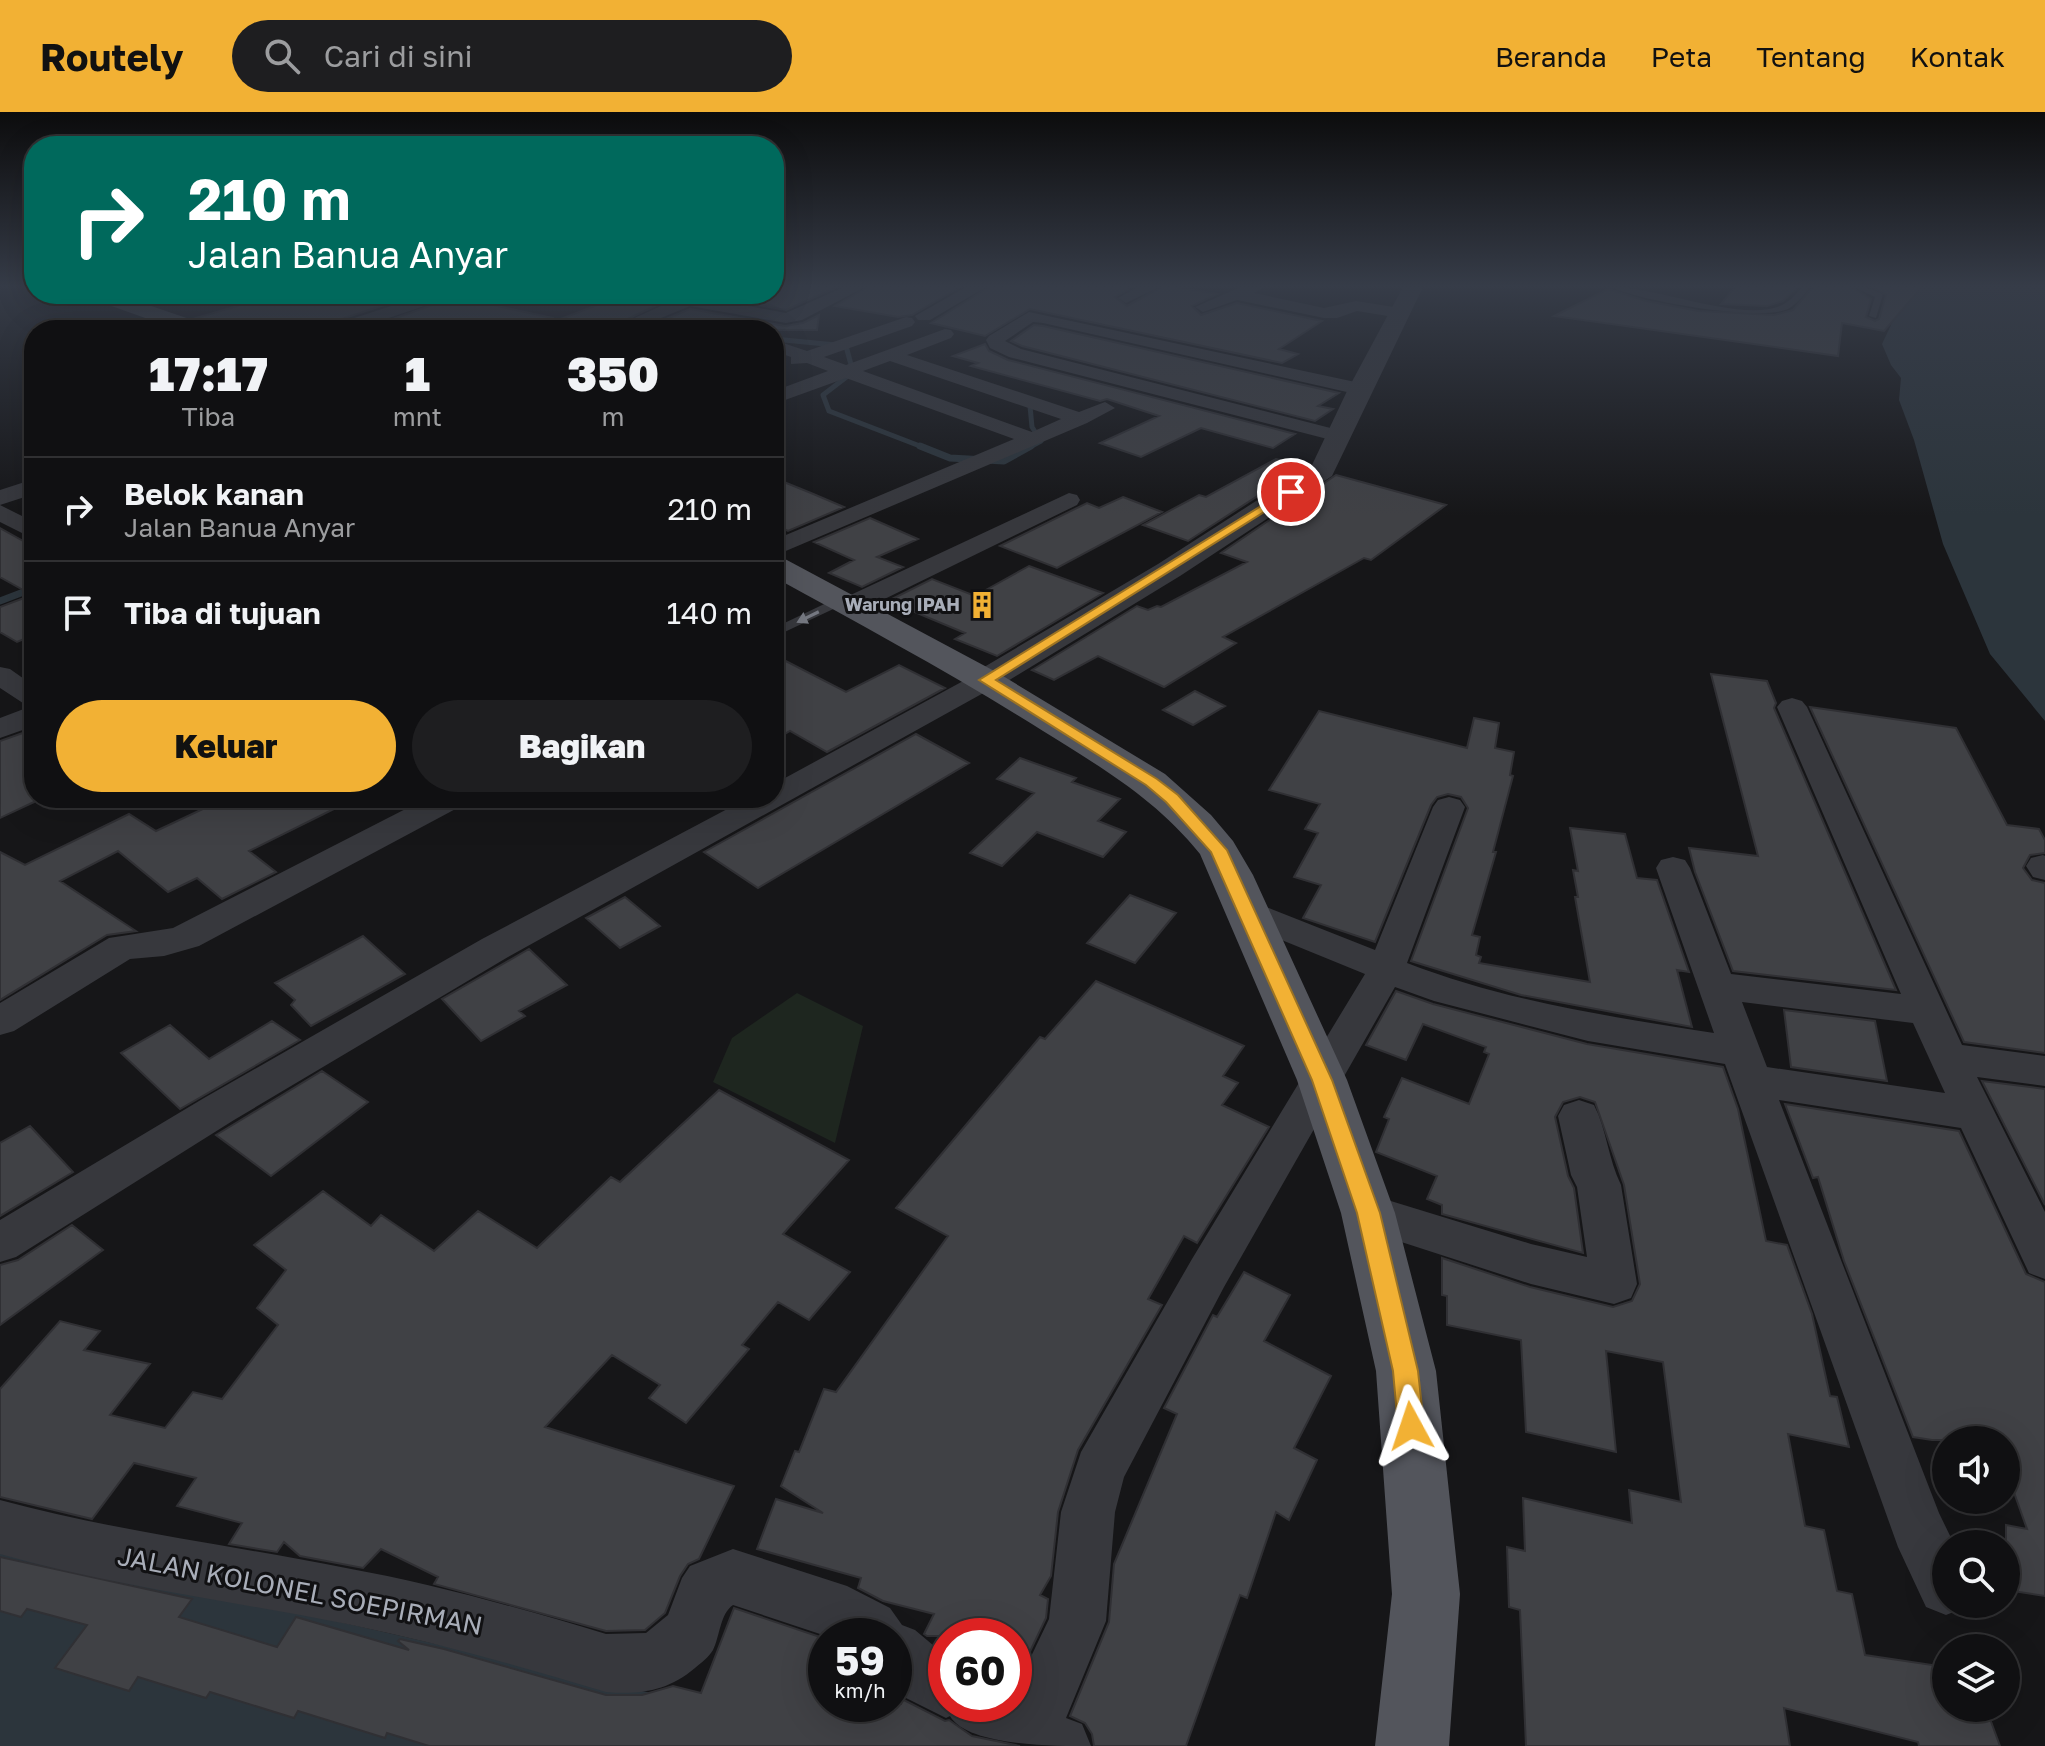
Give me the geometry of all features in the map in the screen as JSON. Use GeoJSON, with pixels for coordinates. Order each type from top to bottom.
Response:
{"type":"FeatureCollection","features":[{"type":"Feature","properties":{"kind":"main road"},"geometry":{"type":"LineString","coordinates":[[784,570],[986,680],[1089,742],[1172,798],[1218,850],[1322,1080],[1368,1213],[1406,1371],[1426,1594],[1412,1746]]}},
{"type":"Feature","properties":{"kind":"street"},"geometry":{"type":"LineString","coordinates":[[825,363],[1033,439]]}},
{"type":"Feature","properties":{"kind":"street"},"geometry":{"type":"LineString","coordinates":[[784,394],[868,363]]}},
{"type":"Feature","properties":{"kind":"street"},"geometry":{"type":"LineString","coordinates":[[915,363],[1080,419]]}},
{"type":"Feature","properties":{"kind":"street"},"geometry":{"type":"LineString","coordinates":[[1055,363],[1339,436]]}},
{"type":"Feature","properties":{"kind":"street"},"geometry":{"type":"LineString","coordinates":[[1245,363],[1360,389]]}},
{"type":"Feature","properties":{"kind":"street"},"geometry":{"type":"LineString","coordinates":[[784,791],[986,680],[1169,570],[1315,476],[1328,461],[1374,363]]}},
{"type":"Feature","properties":{"kind":"street"},"geometry":{"type":"LineString","coordinates":[[784,545],[1105,408]]}},
{"type":"Feature","properties":{"kind":"street"},"geometry":{"type":"LineString","coordinates":[[0,498],[24,490]]}},
{"type":"Feature","properties":{"kind":"street"},"geometry":{"type":"LineString","coordinates":[[846,603],[1069,500]]}},
{"type":"Feature","properties":{"kind":"street"},"geometry":{"type":"LineString","coordinates":[[0,512],[24,526]]}},
{"type":"Feature","properties":{"kind":"street"},"geometry":{"type":"LineString","coordinates":[[0,675],[24,693]]}},
{"type":"Feature","properties":{"kind":"street"},"geometry":{"type":"LineString","coordinates":[[1792,707],[1948,1058],[2045,1259]]}},
{"type":"Feature","properties":{"kind":"street"},"geometry":{"type":"LineString","coordinates":[[0,729],[24,719]]}},
{"type":"Feature","properties":{"kind":"street"},"geometry":{"type":"LineString","coordinates":[[1004,1722],[1037,1742],[1077,1621],[1086,1526],[1100,1470],[1208,1273],[1386,970],[1449,807]]}},
{"type":"Feature","properties":{"kind":"street"},"geometry":{"type":"LineString","coordinates":[[0,1021],[122,947],[143,943],[164,944],[186,937],[433,808]]}},
{"type":"Feature","properties":{"kind":"street"},"geometry":{"type":"LineString","coordinates":[[0,1243],[233,1101],[495,948],[753,808]]}},
{"type":"Feature","properties":{"kind":"street"},"geometry":{"type":"LineString","coordinates":[[1673,868],[1917,1528],[1932,1559]]}},
{"type":"Feature","properties":{"kind":"street"},"geometry":{"type":"LineString","coordinates":[[1248,913],[1434,988],[1746,1066],[1974,1114]]}},
{"type":"Feature","properties":{"kind":"street"},"geometry":{"type":"LineString","coordinates":[[1717,986],[1927,1011]]}},
{"type":"Feature","properties":{"kind":"street"},"geometry":{"type":"LineString","coordinates":[[1948,1058],[2045,1071]]}},
{"type":"Feature","properties":{"kind":"street"},"geometry":{"type":"LineString","coordinates":[[1368,1213],[1516,1259],[1614,1284],[1599,1185],[1593,1175],[1579,1116]]}},
{"type":"Feature","properties":{"kind":"street","name":"JALAN KOLONEL SOEPIRMAN"},"geometry":{"type":"LineString","coordinates":[[0,1527],[53,1543],[252,1581],[345,1595],[470,1623],[606,1663],[628,1665],[658,1661],[691,1633],[702,1598],[710,1586],[733,1577],[827,1606],[850,1618]]}},
{"type":"Feature","properties":{"kind":"lane"},"geometry":{"type":"LineString","coordinates":[[784,629],[846,603]]}},
{"type":"Feature","properties":{"kind":"shaded area"},"geometry":{"type":"Polygon","coordinates":[[[2045,363],[2045,721],[1990,654],[1943,544],[1914,440],[1899,400],[1901,378],[1891,365],[2045,363]]]}},
{"type":"Feature","properties":{"kind":"shaded area"},"geometry":{"type":"Polygon","coordinates":[[[797,993],[863,1026],[835,1143],[713,1082],[732,1038],[797,993]]]}},
{"type":"Feature","properties":{"kind":"shaded area"},"geometry":{"type":"Polygon","coordinates":[[[0,1553],[327,1619],[642,1691],[923,1746],[0,1746],[0,1553]]]}},
{"type":"Feature","properties":{"kind":"building"},"geometry":{"type":"Polygon","coordinates":[[[1021,363],[1295,434],[1273,448],[1201,428],[1141,457],[1100,443],[1159,416],[1107,399],[1100,401],[971,366],[1021,363]]]}},
{"type":"Feature","properties":{"kind":"building"},"geometry":{"type":"Polygon","coordinates":[[[1089,363],[1208,363],[1339,393],[1318,406],[1333,409],[1315,421],[1089,363]]]}},
{"type":"Feature","properties":{"kind":"building"},"geometry":{"type":"Polygon","coordinates":[[[1276,459],[1304,466],[1188,541],[1143,525],[1199,495],[1206,497],[1276,459]]]}},
{"type":"Feature","properties":{"kind":"building"},"geometry":{"type":"Polygon","coordinates":[[[1336,475],[1446,505],[1371,560],[1364,558],[1223,637],[1236,643],[1164,687],[1098,656],[1054,680],[1032,670],[1137,606],[1148,610],[1161,607],[1247,562],[1221,553],[1336,475]]]}},
{"type":"Feature","properties":{"kind":"building"},"geometry":{"type":"Polygon","coordinates":[[[784,482],[844,507],[788,531],[784,529],[784,482]]]}},
{"type":"Feature","properties":{"kind":"building"},"geometry":{"type":"Polygon","coordinates":[[[1123,497],[1162,512],[1057,568],[1000,546],[1087,503],[1099,508],[1123,497]]]}},
{"type":"Feature","properties":{"kind":"building"},"geometry":{"type":"Polygon","coordinates":[[[870,518],[918,539],[877,557],[903,567],[862,587],[829,573],[854,560],[814,542],[870,518]]]}},
{"type":"Feature","properties":{"kind":"building"},"geometry":{"type":"Polygon","coordinates":[[[0,528],[24,541],[24,590],[0,577],[0,528]]]}},
{"type":"Feature","properties":{"kind":"building"},"geometry":{"type":"Polygon","coordinates":[[[1029,566],[1103,593],[997,656],[955,639],[965,633],[888,601],[932,579],[975,596],[1029,566]]]}},
{"type":"Feature","properties":{"kind":"building"},"geometry":{"type":"Polygon","coordinates":[[[24,598],[24,639],[17,642],[0,632],[0,607],[24,598]]]}},
{"type":"Feature","properties":{"kind":"building"},"geometry":{"type":"Polygon","coordinates":[[[784,660],[846,692],[899,665],[945,688],[827,752],[790,731],[784,734],[784,660]]]}},
{"type":"Feature","properties":{"kind":"building"},"geometry":{"type":"Polygon","coordinates":[[[1711,674],[1767,681],[1776,703],[1774,708],[1896,990],[1733,971],[1695,872],[1689,848],[1758,856],[1711,674]]]}},
{"type":"Feature","properties":{"kind":"building"},"geometry":{"type":"Polygon","coordinates":[[[1195,691],[1225,706],[1193,725],[1163,710],[1195,691]]]}},
{"type":"Feature","properties":{"kind":"building"},"geometry":{"type":"Polygon","coordinates":[[[1810,707],[1956,728],[2007,825],[2039,829],[2045,840],[2045,853],[2030,855],[2023,868],[2032,880],[2045,883],[2045,1053],[1964,1042],[1810,707]]]}},
{"type":"Feature","properties":{"kind":"building"},"geometry":{"type":"Polygon","coordinates":[[[1319,711],[1467,748],[1474,718],[1499,723],[1495,748],[1514,752],[1510,775],[1513,776],[1493,852],[1496,852],[1472,935],[1480,937],[1476,955],[1481,957],[1479,963],[1590,982],[1575,897],[1578,897],[1573,870],[1578,871],[1570,828],[1625,834],[1637,878],[1657,880],[1689,972],[1677,970],[1692,1027],[1521,995],[1411,961],[1468,808],[1461,797],[1448,794],[1437,797],[1431,805],[1375,942],[1303,918],[1321,885],[1294,877],[1318,833],[1305,829],[1320,804],[1269,790],[1319,711]]]}},
{"type":"Feature","properties":{"kind":"building"},"geometry":{"type":"Polygon","coordinates":[[[24,733],[24,807],[0,818],[0,741],[24,733]]]}},
{"type":"Feature","properties":{"kind":"building"},"geometry":{"type":"Polygon","coordinates":[[[916,734],[969,763],[758,888],[704,852],[916,734]]]}},
{"type":"Feature","properties":{"kind":"building"},"geometry":{"type":"Polygon","coordinates":[[[1020,758],[1076,778],[1072,782],[1120,799],[1098,821],[1126,832],[1103,857],[1037,832],[1002,866],[970,853],[1034,793],[997,779],[1020,758]]]}},
{"type":"Feature","properties":{"kind":"building"},"geometry":{"type":"Polygon","coordinates":[[[205,808],[336,808],[249,851],[276,872],[222,899],[197,878],[168,892],[118,851],[60,881],[136,931],[107,935],[0,1000],[0,852],[25,865],[129,814],[156,831],[205,808]]]}},
{"type":"Feature","properties":{"kind":"building"},"geometry":{"type":"Polygon","coordinates":[[[1130,895],[1176,913],[1135,963],[1087,943],[1130,895]]]}},
{"type":"Feature","properties":{"kind":"building"},"geometry":{"type":"Polygon","coordinates":[[[625,897],[660,926],[620,948],[586,918],[625,897]]]}},
{"type":"Feature","properties":{"kind":"building"},"geometry":{"type":"Polygon","coordinates":[[[363,936],[405,974],[311,1026],[291,1005],[295,1000],[275,983],[363,936]]]}},
{"type":"Feature","properties":{"kind":"building"},"geometry":{"type":"Polygon","coordinates":[[[529,949],[567,985],[519,1011],[525,1016],[481,1041],[442,999],[529,949]]]}},
{"type":"Feature","properties":{"kind":"building"},"geometry":{"type":"Polygon","coordinates":[[[1096,981],[1244,1046],[1223,1076],[1238,1083],[1222,1105],[1269,1127],[1197,1243],[1184,1236],[1148,1299],[1162,1305],[1078,1450],[1058,1512],[1051,1576],[1040,1595],[1048,1599],[1046,1618],[1032,1647],[1032,1618],[932,1618],[934,1614],[883,1601],[858,1588],[861,1578],[757,1549],[776,1499],[823,1513],[781,1486],[795,1451],[799,1452],[824,1389],[836,1392],[948,1236],[896,1208],[1040,1037],[1045,1039],[1096,981]]]}},
{"type":"Feature","properties":{"kind":"building"},"geometry":{"type":"Polygon","coordinates":[[[1396,991],[1433,1004],[1587,1044],[1723,1067],[1738,1109],[1766,1241],[1787,1245],[1812,1314],[1830,1396],[1837,1397],[1849,1447],[1788,1434],[1805,1526],[1824,1530],[1837,1591],[1852,1594],[1865,1655],[1932,1665],[1932,1722],[1991,1722],[2000,1746],[1919,1746],[1918,1742],[1784,1708],[1790,1746],[1526,1746],[1520,1610],[1509,1607],[1507,1547],[1525,1551],[1523,1498],[1632,1523],[1629,1490],[1681,1502],[1663,1362],[1606,1351],[1616,1452],[1526,1432],[1521,1340],[1447,1325],[1447,1296],[1442,1295],[1442,1258],[1530,1287],[1613,1307],[1632,1301],[1640,1284],[1624,1185],[1595,1102],[1580,1097],[1563,1102],[1555,1117],[1568,1176],[1574,1188],[1583,1253],[1442,1214],[1442,1205],[1427,1199],[1437,1176],[1376,1152],[1389,1119],[1384,1117],[1402,1078],[1469,1104],[1489,1054],[1484,1052],[1486,1047],[1423,1024],[1406,1060],[1366,1045],[1396,991]]]}},
{"type":"Feature","properties":{"kind":"building"},"geometry":{"type":"Polygon","coordinates":[[[1784,1010],[1875,1021],[1887,1081],[1791,1067],[1784,1010]]]}},
{"type":"Feature","properties":{"kind":"building"},"geometry":{"type":"Polygon","coordinates":[[[272,1021],[300,1040],[180,1109],[121,1053],[170,1025],[209,1059],[272,1021]]]}},
{"type":"Feature","properties":{"kind":"building"},"geometry":{"type":"Polygon","coordinates":[[[322,1071],[368,1102],[271,1176],[216,1135],[322,1071]]]}},
{"type":"Feature","properties":{"kind":"building"},"geometry":{"type":"Polygon","coordinates":[[[1982,1081],[2045,1089],[2045,1205],[1982,1081]]]}},
{"type":"Feature","properties":{"kind":"building"},"geometry":{"type":"Polygon","coordinates":[[[719,1090],[849,1160],[783,1234],[850,1272],[809,1320],[778,1302],[742,1345],[749,1349],[686,1423],[649,1398],[660,1385],[612,1355],[545,1427],[734,1486],[699,1559],[688,1564],[665,1613],[645,1630],[606,1631],[434,1584],[438,1577],[381,1549],[363,1568],[300,1556],[284,1542],[277,1552],[229,1544],[242,1523],[177,1506],[196,1478],[134,1463],[92,1519],[0,1497],[0,1389],[60,1321],[100,1331],[84,1350],[150,1364],[110,1415],[165,1428],[193,1392],[222,1399],[278,1325],[257,1308],[286,1270],[254,1245],[323,1191],[371,1226],[381,1215],[434,1251],[478,1211],[537,1248],[611,1177],[620,1182],[719,1090]]]}},
{"type":"Feature","properties":{"kind":"building"},"geometry":{"type":"Polygon","coordinates":[[[1785,1104],[1959,1131],[2026,1274],[2045,1282],[2045,1596],[2020,1592],[2020,1530],[2006,1530],[2006,1525],[2027,1529],[2020,1509],[2020,1426],[1932,1426],[1932,1440],[1913,1437],[1844,1261],[1818,1177],[1813,1178],[1785,1104]]]}},
{"type":"Feature","properties":{"kind":"building"},"geometry":{"type":"Polygon","coordinates":[[[30,1126],[73,1172],[0,1216],[0,1143],[30,1126]]]}},
{"type":"Feature","properties":{"kind":"building"},"geometry":{"type":"Polygon","coordinates":[[[72,1225],[103,1250],[0,1325],[0,1265],[18,1260],[72,1225]]]}},
{"type":"Feature","properties":{"kind":"building"},"geometry":{"type":"Polygon","coordinates":[[[1244,1272],[1290,1295],[1264,1341],[1331,1376],[1294,1448],[1317,1460],[1289,1520],[1276,1512],[1247,1598],[1240,1595],[1186,1746],[1094,1746],[1092,1734],[1085,1723],[1070,1716],[1109,1622],[1114,1564],[1177,1414],[1164,1408],[1213,1315],[1217,1317],[1244,1272]]]}},
{"type":"Feature","properties":{"kind":"building"},"geometry":{"type":"Polygon","coordinates":[[[0,1557],[192,1599],[179,1617],[277,1647],[296,1617],[409,1650],[398,1641],[400,1639],[444,1649],[606,1695],[642,1695],[673,1686],[701,1693],[734,1608],[808,1633],[808,1722],[912,1722],[912,1704],[928,1712],[928,1722],[952,1722],[972,1736],[1020,1746],[429,1746],[387,1733],[385,1738],[298,1711],[294,1718],[210,1692],[206,1698],[138,1677],[129,1691],[55,1668],[87,1625],[27,1609],[21,1617],[0,1611],[0,1557]]]}},
{"type":"Feature","properties":{"kind":"waterway"},"geometry":{"type":"LineString","coordinates":[[851,363],[853,372],[823,395],[829,411],[925,448]]}},
{"type":"Feature","properties":{"kind":"waterway"},"geometry":{"type":"LineString","coordinates":[[1028,448],[1041,441],[1032,427],[1030,406]]}},
{"type":"Feature","properties":{"kind":"waterway"},"geometry":{"type":"LineString","coordinates":[[920,446],[925,448]]}},
{"type":"Feature","properties":{"kind":"waterway"},"geometry":{"type":"LineString","coordinates":[[925,448],[950,458],[1004,461],[1031,446]]}},
{"type":"Feature","properties":{"kind":"waterway"},"geometry":{"type":"LineString","coordinates":[[0,601],[24,592]]}},
{"type":"Feature","properties":{"kind":"place","name":"Warung IPAH"},"geometry":{"type":"Point","coordinates":[982,605]}},
{"type":"Feature","properties":{"kind":"route"},"geometry":{"type":"LineString","coordinates":[[1291,492],[986,680],[1151,782],[1172,798],[1218,850],[1232,875],[1322,1080],[1368,1213],[1406,1371],[1411,1426]]}}]}
